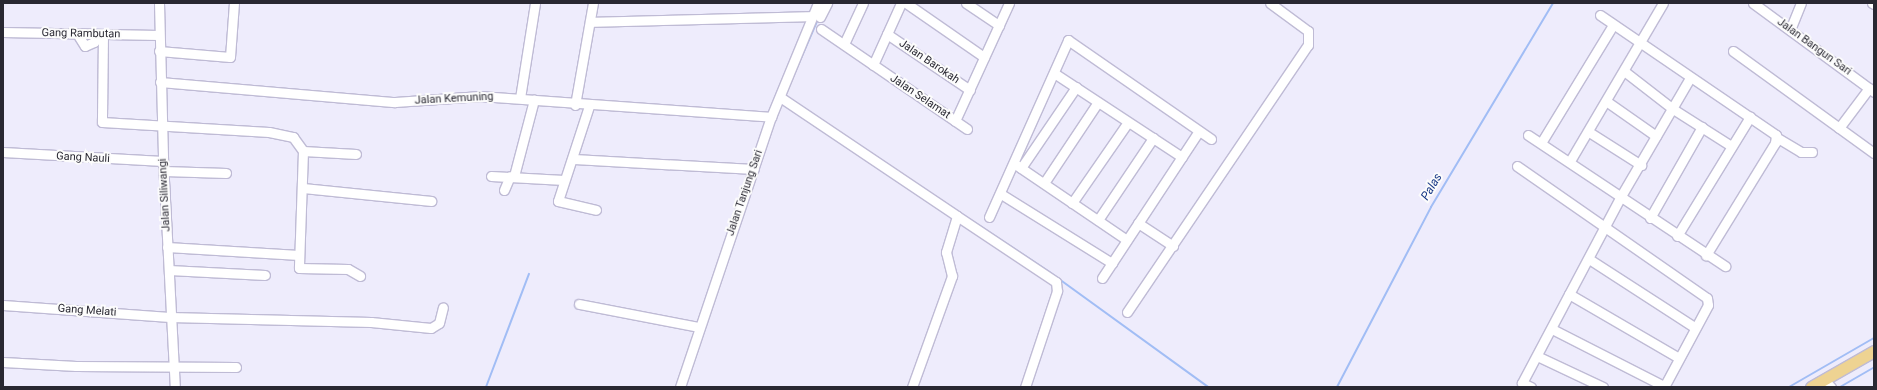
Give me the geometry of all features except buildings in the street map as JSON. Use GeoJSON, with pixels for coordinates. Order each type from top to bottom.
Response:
{"type":"FeatureCollection","features":[{"type":"Feature","properties":{"kind":"main road"},"geometry":{"type":"LineString","coordinates":[[1811,387],[1828,384],[1874,352]]}},
{"type":"Feature","properties":{"kind":"street","name":"Jalan Siliwangi"},"geometry":{"type":"LineString","coordinates":[[159,3],[158,35],[163,161],[170,317],[175,387]]}},
{"type":"Feature","properties":{"kind":"street"},"geometry":{"type":"LineString","coordinates":[[159,51],[230,57],[234,3]]}},
{"type":"Feature","properties":{"kind":"street"},"geometry":{"type":"LineString","coordinates":[[520,98],[535,3]]}},
{"type":"Feature","properties":{"kind":"street"},"geometry":{"type":"LineString","coordinates":[[575,105],[593,3]]}},
{"type":"Feature","properties":{"kind":"street","name":"Jalan Tanjung Sari"},"geometry":{"type":"LineString","coordinates":[[680,387],[771,117],[783,98],[816,17],[818,3]]}},
{"type":"Feature","properties":{"kind":"street"},"geometry":{"type":"LineString","coordinates":[[590,22],[816,17],[827,3]]}},
{"type":"Feature","properties":{"kind":"street"},"geometry":{"type":"LineString","coordinates":[[844,44],[863,3]]}},
{"type":"Feature","properties":{"kind":"street"},"geometry":{"type":"LineString","coordinates":[[873,65],[901,3]]}},
{"type":"Feature","properties":{"kind":"street"},"geometry":{"type":"LineString","coordinates":[[906,3],[984,57]]}},
{"type":"Feature","properties":{"kind":"street"},"geometry":{"type":"LineString","coordinates":[[955,121],[1009,3]]}},
{"type":"Feature","properties":{"kind":"street"},"geometry":{"type":"LineString","coordinates":[[1128,312],[1310,40],[1304,26],[1270,3]]}},
{"type":"Feature","properties":{"kind":"street"},"geometry":{"type":"LineString","coordinates":[[1570,161],[1589,132],[1664,3]]}},
{"type":"Feature","properties":{"kind":"street","name":"Jalan Bangun Sari"},"geometry":{"type":"LineString","coordinates":[[1753,3],[1871,90]]}},
{"type":"Feature","properties":{"kind":"street"},"geometry":{"type":"LineString","coordinates":[[1790,30],[1802,3]]}},
{"type":"Feature","properties":{"kind":"street"},"geometry":{"type":"LineString","coordinates":[[968,4],[1000,25]]}},
{"type":"Feature","properties":{"kind":"street"},"geometry":{"type":"LineString","coordinates":[[1600,15],[1690,78],[1750,117],[1776,137],[1801,152],[1812,152]]}},
{"type":"Feature","properties":{"kind":"street"},"geometry":{"type":"LineString","coordinates":[[1541,143],[1613,25]]}},
{"type":"Feature","properties":{"kind":"street","name":"Jalan Selamat"},"geometry":{"type":"LineString","coordinates":[[821,29],[967,129]]}},
{"type":"Feature","properties":{"kind":"street","name":"Gang Rambutan"},"geometry":{"type":"LineString","coordinates":[[3,32],[78,35],[158,35]]}},
{"type":"Feature","properties":{"kind":"street","name":"Jalan Barokah"},"geometry":{"type":"LineString","coordinates":[[887,34],[970,90]]}},
{"type":"Feature","properties":{"kind":"street"},"geometry":{"type":"LineString","coordinates":[[100,35],[102,122],[282,134],[293,137],[303,151],[299,255],[300,270],[348,269],[360,276]]}},
{"type":"Feature","properties":{"kind":"street"},"geometry":{"type":"LineString","coordinates":[[1018,166],[1068,40],[1211,139]]}},
{"type":"Feature","properties":{"kind":"street"},"geometry":{"type":"LineString","coordinates":[[1733,51],[1874,153]]}},
{"type":"Feature","properties":{"kind":"street"},"geometry":{"type":"LineString","coordinates":[[1624,71],[1673,109],[1731,146]]}},
{"type":"Feature","properties":{"kind":"street"},"geometry":{"type":"LineString","coordinates":[[1054,73],[1182,157]]}},
{"type":"Feature","properties":{"kind":"street"},"geometry":{"type":"LineString","coordinates":[[1531,387],[1522,383],[1589,259],[1603,228],[1641,165],[1690,78]]}},
{"type":"Feature","properties":{"kind":"street","name":"Jalan Kemuning"},"geometry":{"type":"LineString","coordinates":[[160,82],[395,102],[481,96],[520,98],[575,105],[771,117]]}},
{"type":"Feature","properties":{"kind":"street"},"geometry":{"type":"LineString","coordinates":[[989,217],[1018,166],[1076,87]]}},
{"type":"Feature","properties":{"kind":"street"},"geometry":{"type":"LineString","coordinates":[[1839,128],[1871,90]]}},
{"type":"Feature","properties":{"kind":"street"},"geometry":{"type":"LineString","coordinates":[[783,98],[1056,282],[1057,290],[1025,387]]}},
{"type":"Feature","properties":{"kind":"street"},"geometry":{"type":"LineString","coordinates":[[504,190],[512,176],[534,100]]}},
{"type":"Feature","properties":{"kind":"street"},"geometry":{"type":"LineString","coordinates":[[1606,101],[1656,136]]}},
{"type":"Feature","properties":{"kind":"street"},"geometry":{"type":"LineString","coordinates":[[1044,183],[1098,102]]}},
{"type":"Feature","properties":{"kind":"street"},"geometry":{"type":"LineString","coordinates":[[589,106],[574,158],[564,180],[558,204],[596,210]]}},
{"type":"Feature","properties":{"kind":"street"},"geometry":{"type":"LineString","coordinates":[[1677,236],[1750,117]]}},
{"type":"Feature","properties":{"kind":"street"},"geometry":{"type":"LineString","coordinates":[[1072,203],[1128,122]]}},
{"type":"Feature","properties":{"kind":"street"},"geometry":{"type":"LineString","coordinates":[[1650,218],[1702,127]]}},
{"type":"Feature","properties":{"kind":"street"},"geometry":{"type":"LineString","coordinates":[[1102,278],[1199,131]]}},
{"type":"Feature","properties":{"kind":"street"},"geometry":{"type":"LineString","coordinates":[[1589,132],[1641,165]]}},
{"type":"Feature","properties":{"kind":"street"},"geometry":{"type":"LineString","coordinates":[[1528,135],[1570,161],[1650,218],[1725,266]]}},
{"type":"Feature","properties":{"kind":"street"},"geometry":{"type":"LineString","coordinates":[[1706,255],[1776,137]]}},
{"type":"Feature","properties":{"kind":"street"},"geometry":{"type":"LineString","coordinates":[[1098,220],[1153,138]]}},
{"type":"Feature","properties":{"kind":"street"},"geometry":{"type":"LineString","coordinates":[[303,151],[356,154]]}},
{"type":"Feature","properties":{"kind":"street","name":"Gang Nauli"},"geometry":{"type":"LineString","coordinates":[[3,152],[163,161]]}},
{"type":"Feature","properties":{"kind":"street"},"geometry":{"type":"LineString","coordinates":[[574,158],[754,169]]}},
{"type":"Feature","properties":{"kind":"street"},"geometry":{"type":"LineString","coordinates":[[1018,166],[1128,240]]}},
{"type":"Feature","properties":{"kind":"street"},"geometry":{"type":"LineString","coordinates":[[1517,166],[1603,228],[1707,298],[1708,305],[1694,327],[1664,386],[1552,329]]}},
{"type":"Feature","properties":{"kind":"street"},"geometry":{"type":"LineString","coordinates":[[164,171],[226,173]]}},
{"type":"Feature","properties":{"kind":"street"},"geometry":{"type":"LineString","coordinates":[[491,176],[564,180]]}},
{"type":"Feature","properties":{"kind":"street"},"geometry":{"type":"LineString","coordinates":[[302,188],[431,201]]}},
{"type":"Feature","properties":{"kind":"street"},"geometry":{"type":"LineString","coordinates":[[1001,194],[1112,263]]}},
{"type":"Feature","properties":{"kind":"street"},"geometry":{"type":"LineString","coordinates":[[912,387],[952,276],[946,252],[957,216]]}},
{"type":"Feature","properties":{"kind":"street"},"geometry":{"type":"LineString","coordinates":[[1138,223],[1173,246]]}},
{"type":"Feature","properties":{"kind":"street"},"geometry":{"type":"LineString","coordinates":[[167,247],[299,255]]}},
{"type":"Feature","properties":{"kind":"street"},"geometry":{"type":"LineString","coordinates":[[1589,259],[1694,327]]}},
{"type":"Feature","properties":{"kind":"street"},"geometry":{"type":"LineString","coordinates":[[169,270],[265,275]]}},
{"type":"Feature","properties":{"kind":"street"},"geometry":{"type":"LineString","coordinates":[[1569,294],[1679,358]]}},
{"type":"Feature","properties":{"kind":"street"},"geometry":{"type":"LineString","coordinates":[[579,304],[699,327]]}},
{"type":"Feature","properties":{"kind":"street","name":"Gang Melati"},"geometry":{"type":"LineString","coordinates":[[3,305],[170,317],[371,322],[431,328],[438,323],[443,306]]}},
{"type":"Feature","properties":{"kind":"street"},"geometry":{"type":"LineString","coordinates":[[1537,356],[1603,387]]}},
{"type":"Feature","properties":{"kind":"street"},"geometry":{"type":"LineString","coordinates":[[3,362],[76,366],[236,366]]}},
{"type":"Feature","properties":{"kind":"waterway","name":"Palas"},"geometry":{"type":"LineString","coordinates":[[1337,387],[1431,207],[1553,3]]}},
{"type":"Feature","properties":{"kind":"waterway"},"geometry":{"type":"LineString","coordinates":[[784,97],[818,19]]}},
{"type":"Feature","properties":{"kind":"waterway"},"geometry":{"type":"LineString","coordinates":[[915,183],[1048,271],[1208,387]]}},
{"type":"Feature","properties":{"kind":"waterway"},"geometry":{"type":"LineString","coordinates":[[486,387],[529,274]]}},
{"type":"Feature","properties":{"kind":"waterway"},"geometry":{"type":"LineString","coordinates":[[1789,387],[1874,338]]}},
{"type":"Feature","properties":{"kind":"waterway"},"geometry":{"type":"LineString","coordinates":[[1840,387],[1874,367]]}}]}
